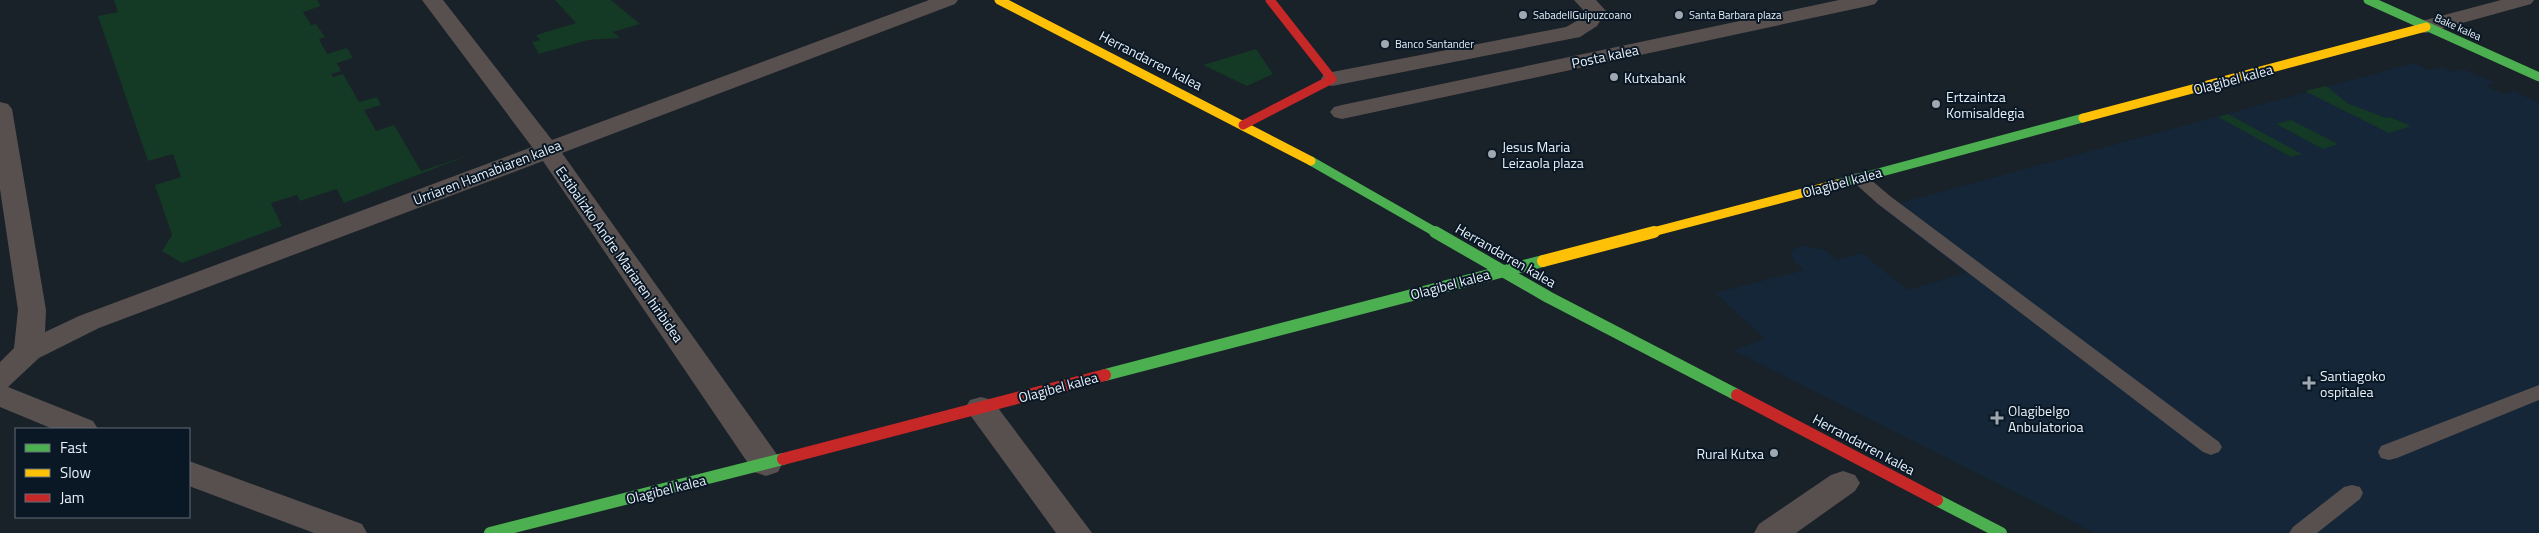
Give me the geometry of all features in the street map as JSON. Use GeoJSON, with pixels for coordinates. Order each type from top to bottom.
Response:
{"type":"FeatureCollection","features":[{"type":"Feature","properties":{"kind":"main road","name":"Herrandarren kalea"},"geometry":{"type":"LineString","coordinates":[[999,0],[1243,124],[1502,270],[2001,533]]}},
{"type":"Feature","properties":{"kind":"main road"},"geometry":{"type":"LineString","coordinates":[[1243,124],[1332,80],[1270,0]]}},
{"type":"Feature","properties":{"kind":"main road","name":"Bake kalea"},"geometry":{"type":"LineString","coordinates":[[2368,0],[2539,77]]}},
{"type":"Feature","properties":{"kind":"main road","name":"Olagibel kalea"},"geometry":{"type":"LineString","coordinates":[[490,533],[981,408],[1858,178],[2426,26]]}},
{"type":"Feature","properties":{"kind":"street","name":"Estibalizko Andre Mariaren hiribidea"},"geometry":{"type":"LineString","coordinates":[[432,0],[546,149],[766,464]]}},
{"type":"Feature","properties":{"kind":"street","name":"Urriaren Hamabiaren kalea"},"geometry":{"type":"LineString","coordinates":[[0,379],[29,351],[88,322],[948,0]]}},
{"type":"Feature","properties":{"kind":"street","name":"Posta kalea"},"geometry":{"type":"LineString","coordinates":[[1342,112],[1868,0]]}},
{"type":"Feature","properties":{"kind":"street","name":"Olagibel kalea"},"geometry":{"type":"LineString","coordinates":[[2426,26],[2524,0]]}},
{"type":"Feature","properties":{"kind":"street"},"geometry":{"type":"LineString","coordinates":[[1332,80],[1572,32],[1590,22],[1596,11],[1588,2]]}},
{"type":"Feature","properties":{"kind":"street"},"geometry":{"type":"LineString","coordinates":[[0,109],[32,310],[29,351]]}},
{"type":"Feature","properties":{"kind":"street"},"geometry":{"type":"LineString","coordinates":[[0,395],[80,428]]}},
{"type":"Feature","properties":{"kind":"street"},"geometry":{"type":"LineString","coordinates":[[981,408],[1075,533]]}},
{"type":"Feature","properties":{"kind":"street"},"geometry":{"type":"LineString","coordinates":[[190,473],[350,533]]}},
{"type":"Feature","properties":{"kind":"street"},"geometry":{"type":"LineString","coordinates":[[1771,533],[1843,483]]}},
{"type":"Feature","properties":{"kind":"lane"},"geometry":{"type":"LineString","coordinates":[[1858,178],[1884,200],[2211,447]]}},
{"type":"Feature","properties":{"kind":"lane"},"geometry":{"type":"LineString","coordinates":[[2389,452],[2539,392]]}},
{"type":"Feature","properties":{"kind":"lane"},"geometry":{"type":"LineString","coordinates":[[2300,533],[2352,493]]}},
{"type":"Feature","properties":{"kind":"shaded area","name":"Santiagoko ospitalea"},"geometry":{"type":"Polygon","coordinates":[[[2414,63],[2430,70],[2442,67],[2453,72],[2463,69],[2495,83],[2486,86],[2504,94],[2514,91],[2539,103],[2539,533],[2095,533],[1733,350],[1765,339],[1715,293],[1804,270],[1794,261],[1792,256],[1792,251],[1798,247],[1806,246],[1825,250],[1837,260],[1862,253],[1908,290],[1966,273],[1882,208],[2414,63]]]}},
{"type":"Feature","properties":{"kind":"green space"},"geometry":{"type":"Polygon","coordinates":[[[114,0],[317,0],[321,6],[303,12],[311,25],[316,24],[325,37],[319,39],[327,54],[347,48],[353,58],[337,63],[341,71],[331,74],[333,77],[343,74],[359,102],[377,97],[381,105],[364,110],[376,131],[394,125],[421,171],[470,155],[344,203],[337,189],[300,201],[297,195],[271,203],[282,226],[182,263],[162,251],[172,235],[155,185],[181,177],[173,154],[148,161],[98,16],[118,12],[114,0]]]}},
{"type":"Feature","properties":{"kind":"green space"},"geometry":{"type":"Polygon","coordinates":[[[555,0],[611,0],[640,24],[613,32],[620,38],[588,40],[539,54],[532,42],[540,40],[536,35],[576,23],[555,0]]]}},
{"type":"Feature","properties":{"kind":"green space"},"geometry":{"type":"Polygon","coordinates":[[[1256,49],[1273,74],[1247,86],[1203,65],[1256,49]]]}},
{"type":"Feature","properties":{"kind":"green space"},"geometry":{"type":"Polygon","coordinates":[[[2326,86],[2347,103],[2411,126],[2389,133],[2305,91],[2326,86]]]}},
{"type":"Feature","properties":{"kind":"green space"},"geometry":{"type":"Polygon","coordinates":[[[2228,114],[2302,154],[2291,157],[2218,117],[2228,114]]]}},
{"type":"Feature","properties":{"kind":"green space"},"geometry":{"type":"Polygon","coordinates":[[[2291,120],[2338,144],[2323,149],[2276,124],[2291,120]]]}},
{"type":"Feature","properties":{"kind":"traffic: fast"},"geometry":{"type":"LineString","coordinates":[[2368,0],[2539,77]]}},
{"type":"Feature","properties":{"kind":"traffic: fast"},"geometry":{"type":"LineString","coordinates":[[1837,184],[2083,118]]}},
{"type":"Feature","properties":{"kind":"traffic: fast"},"geometry":{"type":"LineString","coordinates":[[1311,161],[1548,297],[1737,395]]}},
{"type":"Feature","properties":{"kind":"traffic: fast"},"geometry":{"type":"LineString","coordinates":[[1105,375],[1543,261]]}},
{"type":"Feature","properties":{"kind":"traffic: fast"},"geometry":{"type":"LineString","coordinates":[[490,533],[783,459]]}},
{"type":"Feature","properties":{"kind":"traffic: fast"},"geometry":{"type":"LineString","coordinates":[[1937,500],[2001,533]]}},
{"type":"Feature","properties":{"kind":"traffic: slow"},"geometry":{"type":"LineString","coordinates":[[999,0],[1311,161]]}},
{"type":"Feature","properties":{"kind":"traffic: slow"},"geometry":{"type":"LineString","coordinates":[[2083,118],[2426,27]]}},
{"type":"Feature","properties":{"kind":"traffic: slow"},"geometry":{"type":"LineString","coordinates":[[1543,261],[1837,184]]}},
{"type":"Feature","properties":{"kind":"traffic: jam"},"geometry":{"type":"LineString","coordinates":[[1243,125],[1332,79],[1270,0]]}},
{"type":"Feature","properties":{"kind":"traffic: jam"},"geometry":{"type":"LineString","coordinates":[[783,459],[1105,375]]}},
{"type":"Feature","properties":{"kind":"traffic: jam"},"geometry":{"type":"LineString","coordinates":[[1737,395],[1937,500]]}},
{"type":"Feature","properties":{"kind":"place","name":"SabadellGuipuzcoano"},"geometry":{"type":"Point","coordinates":[1523,15]}},
{"type":"Feature","properties":{"kind":"place","name":"Santa Barbara plaza"},"geometry":{"type":"Point","coordinates":[1679,15]}},
{"type":"Feature","properties":{"kind":"place","name":"Banco Santander"},"geometry":{"type":"Point","coordinates":[1385,44]}},
{"type":"Feature","properties":{"kind":"place","name":"Kutxabank"},"geometry":{"type":"Point","coordinates":[1614,77]}},
{"type":"Feature","properties":{"kind":"place","name":"Ertzaintza Komisaldegia"},"geometry":{"type":"Point","coordinates":[1936,104]}},
{"type":"Feature","properties":{"kind":"place","name":"Jesus Maria Leizaola plaza"},"geometry":{"type":"Point","coordinates":[1492,154]}},
{"type":"Feature","properties":{"kind":"place","name":"Santiagoko ospitalea"},"geometry":{"type":"Point","coordinates":[2309,383]}},
{"type":"Feature","properties":{"kind":"place","name":"Olagibelgo Anbulatorioa"},"geometry":{"type":"Point","coordinates":[1997,418]}},
{"type":"Feature","properties":{"kind":"place","name":"Rural Kutxa"},"geometry":{"type":"Point","coordinates":[1774,453]}}]}
